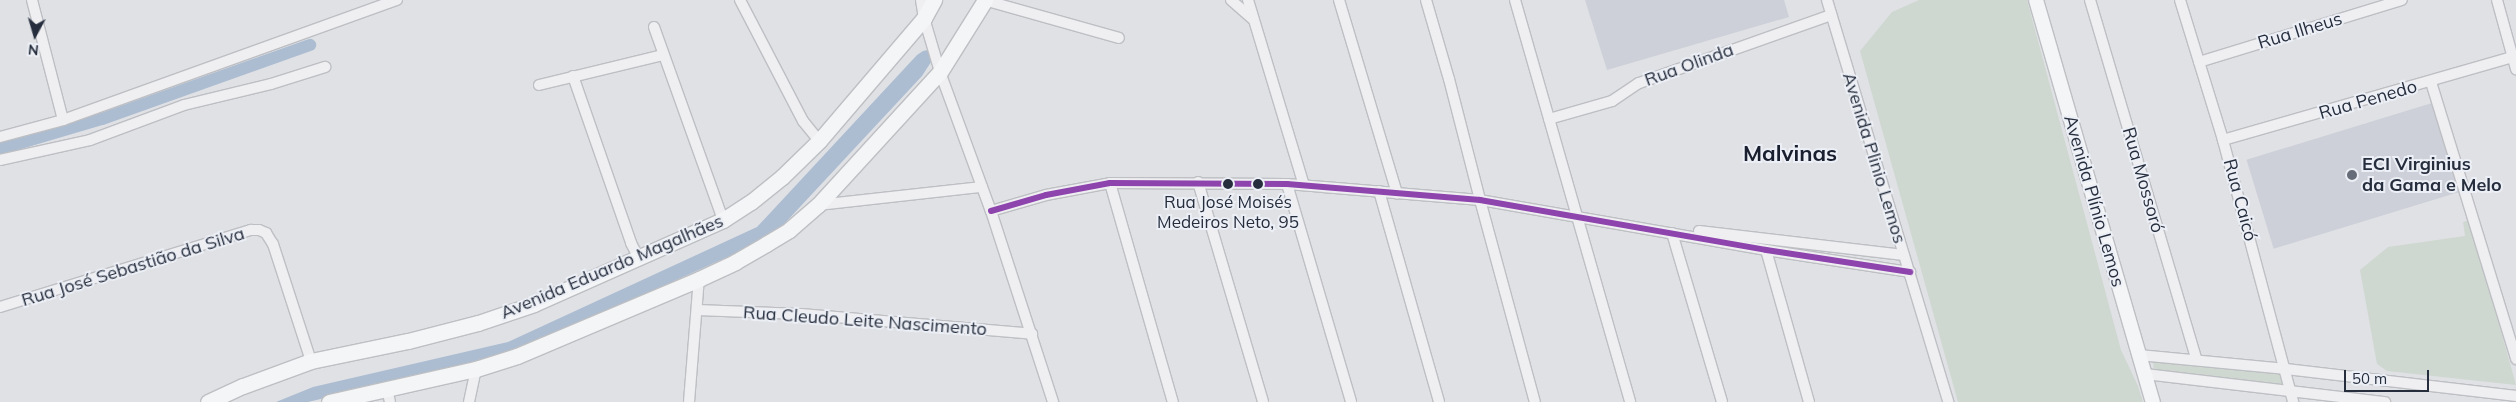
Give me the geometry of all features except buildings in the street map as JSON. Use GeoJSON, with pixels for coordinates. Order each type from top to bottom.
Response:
{"type":"FeatureCollection","features":[{"type":"Feature","properties":{"kind":"main road","name":"Avenida Eduardo Magalhães"},"geometry":{"type":"LineString","coordinates":[[208,402],[243,386],[311,361],[408,341],[478,323],[534,304],[639,259],[723,220],[751,202],[782,177],[819,141],[924,18],[934,0]]}},
{"type":"Feature","properties":{"kind":"main road"},"geometry":{"type":"LineString","coordinates":[[329,402],[389,396],[476,369],[572,334],[699,279],[789,230],[818,205],[940,72],[984,0]]}},
{"type":"Feature","properties":{"kind":"main road","name":"Avenida Plínio Lemos"},"geometry":{"type":"LineString","coordinates":[[2036,0],[2152,402]]}},
{"type":"Feature","properties":{"kind":"street"},"geometry":{"type":"LineString","coordinates":[[32,0],[63,120]]}},
{"type":"Feature","properties":{"kind":"street"},"geometry":{"type":"LineString","coordinates":[[0,137],[63,120],[397,0]]}},
{"type":"Feature","properties":{"kind":"street"},"geometry":{"type":"LineString","coordinates":[[740,0],[803,121],[819,141]]}},
{"type":"Feature","properties":{"kind":"street"},"geometry":{"type":"LineString","coordinates":[[921,0],[924,18],[940,72],[991,211],[1053,402]]}},
{"type":"Feature","properties":{"kind":"street"},"geometry":{"type":"LineString","coordinates":[[984,0],[1119,38]]}},
{"type":"Feature","properties":{"kind":"street"},"geometry":{"type":"LineString","coordinates":[[1232,0],[1253,19]]}},
{"type":"Feature","properties":{"kind":"street"},"geometry":{"type":"LineString","coordinates":[[1248,0],[1304,185]]}},
{"type":"Feature","properties":{"kind":"street"},"geometry":{"type":"LineString","coordinates":[[1339,0],[1397,193]]}},
{"type":"Feature","properties":{"kind":"street"},"geometry":{"type":"LineString","coordinates":[[1426,0],[1536,402]]}},
{"type":"Feature","properties":{"kind":"street"},"geometry":{"type":"LineString","coordinates":[[1515,0],[1630,402]]}},
{"type":"Feature","properties":{"kind":"street","name":"Avenida Plinio Lemos"},"geometry":{"type":"LineString","coordinates":[[1827,0],[1886,202],[1910,272],[1948,402]]}},
{"type":"Feature","properties":{"kind":"street","name":"Rua Mossoró"},"geometry":{"type":"LineString","coordinates":[[2090,0],[2196,359]]}},
{"type":"Feature","properties":{"kind":"street","name":"Rua Caicó"},"geometry":{"type":"LineString","coordinates":[[2180,0],[2223,140],[2286,369],[2293,402]]}},
{"type":"Feature","properties":{"kind":"street","name":"Rua Ilheus"},"geometry":{"type":"LineString","coordinates":[[2199,62],[2402,0]]}},
{"type":"Feature","properties":{"kind":"street"},"geometry":{"type":"LineString","coordinates":[[2497,0],[2516,69]]}},
{"type":"Feature","properties":{"kind":"street","name":"Rua Olinda"},"geometry":{"type":"LineString","coordinates":[[1549,120],[1612,101],[1639,82],[1831,15]]}},
{"type":"Feature","properties":{"kind":"street"},"geometry":{"type":"LineString","coordinates":[[654,27],[723,220]]}},
{"type":"Feature","properties":{"kind":"street"},"geometry":{"type":"LineString","coordinates":[[539,85],[663,55]]}},
{"type":"Feature","properties":{"kind":"street","name":"Rua Penedo"},"geometry":{"type":"LineString","coordinates":[[2223,140],[2431,82],[2512,57]]}},
{"type":"Feature","properties":{"kind":"street"},"geometry":{"type":"LineString","coordinates":[[0,160],[90,140],[184,105],[271,84],[325,67]]}},
{"type":"Feature","properties":{"kind":"street"},"geometry":{"type":"LineString","coordinates":[[573,76],[631,243],[639,259]]}},
{"type":"Feature","properties":{"kind":"street"},"geometry":{"type":"LineString","coordinates":[[2431,82],[2516,359]]}},
{"type":"Feature","properties":{"kind":"street"},"geometry":{"type":"LineString","coordinates":[[991,211],[1046,195],[1110,183],[1198,182],[1304,185],[1480,200],[1672,232],[1766,250],[1910,272]]}},
{"type":"Feature","properties":{"kind":"street"},"geometry":{"type":"LineString","coordinates":[[1198,182],[1263,402]]}},
{"type":"Feature","properties":{"kind":"street"},"geometry":{"type":"LineString","coordinates":[[1110,183],[1173,402]]}},
{"type":"Feature","properties":{"kind":"street"},"geometry":{"type":"LineString","coordinates":[[1287,184],[1351,402]]}},
{"type":"Feature","properties":{"kind":"street"},"geometry":{"type":"LineString","coordinates":[[818,205],[982,187]]}},
{"type":"Feature","properties":{"kind":"street"},"geometry":{"type":"LineString","coordinates":[[1380,192],[1440,402]]}},
{"type":"Feature","properties":{"kind":"street"},"geometry":{"type":"LineString","coordinates":[[1576,217],[1904,255]]}},
{"type":"Feature","properties":{"kind":"street","name":"Rua José Sebastião da Silva"},"geometry":{"type":"LineString","coordinates":[[0,307],[251,230],[266,233],[278,256],[311,361]]}},
{"type":"Feature","properties":{"kind":"street"},"geometry":{"type":"LineString","coordinates":[[1672,232],[1722,402]]}},
{"type":"Feature","properties":{"kind":"street"},"geometry":{"type":"LineString","coordinates":[[1766,250],[1809,402]]}},
{"type":"Feature","properties":{"kind":"street"},"geometry":{"type":"LineString","coordinates":[[689,402],[699,279]]}},
{"type":"Feature","properties":{"kind":"street","name":"Rua Cleudo Leite Nascimento"},"geometry":{"type":"LineString","coordinates":[[697,310],[801,314],[1032,334]]}},
{"type":"Feature","properties":{"kind":"street"},"geometry":{"type":"LineString","coordinates":[[2139,355],[2196,359],[2516,396]]}},
{"type":"Feature","properties":{"kind":"street"},"geometry":{"type":"LineString","coordinates":[[469,402],[476,369]]}},
{"type":"Feature","properties":{"kind":"street"},"geometry":{"type":"LineString","coordinates":[[2145,374],[2384,402]]}},
{"type":"Feature","properties":{"kind":"shaded area"},"geometry":{"type":"Polygon","coordinates":[[[1585,0],[1784,0],[1789,17],[1607,70],[1585,0]]]}},
{"type":"Feature","properties":{"kind":"shaded area"},"geometry":{"type":"Polygon","coordinates":[[[1919,0],[2027,0],[2121,350],[2138,386],[2143,402],[1958,402],[1860,51],[1892,12],[1919,0]]]}},
{"type":"Feature","properties":{"kind":"shaded area","name":"ECI Virginius da Gama e Melo"},"geometry":{"type":"Polygon","coordinates":[[[2432,103],[2459,192],[2274,249],[2246,160],[2432,103]]]}},
{"type":"Feature","properties":{"kind":"shaded area"},"geometry":{"type":"Polygon","coordinates":[[[2470,220],[2516,385],[2387,371],[2377,364],[2360,270],[2388,247],[2465,236],[2463,222],[2470,220]]]}},
{"type":"Feature","properties":{"kind":"shaded area"},"geometry":{"type":"Polygon","coordinates":[[[2153,361],[2280,372],[2285,387],[2154,372],[2153,361]]]}},
{"type":"Feature","properties":{"kind":"water"},"geometry":{"type":"Polygon","coordinates":[[[932,49],[933,59],[922,76],[772,237],[516,352],[308,402],[276,402],[313,387],[508,342],[757,227],[917,55],[932,49]]]}},
{"type":"Feature","properties":{"kind":"waterway"},"geometry":{"type":"LineString","coordinates":[[0,149],[102,119],[310,45]]}},
{"type":"Feature","properties":{"kind":"transit line"},"geometry":{"type":"LineString","coordinates":[[991,211],[1046,195],[1110,183],[1287,184],[1480,200],[1766,250],[1910,272]]}},
{"type":"Feature","properties":{"kind":"place","name":"ECI Virginius da Gama e Melo"},"geometry":{"type":"Point","coordinates":[2352,175]}},
{"type":"Feature","properties":{"kind":"place","name":"Rua José Moisés Medeiros Neto, 95"},"geometry":{"type":"Point","coordinates":[1228,184]}},
{"type":"Feature","properties":{"kind":"district","name":"Malvinas"},"geometry":{"type":"Point","coordinates":[1790,154]}}]}
